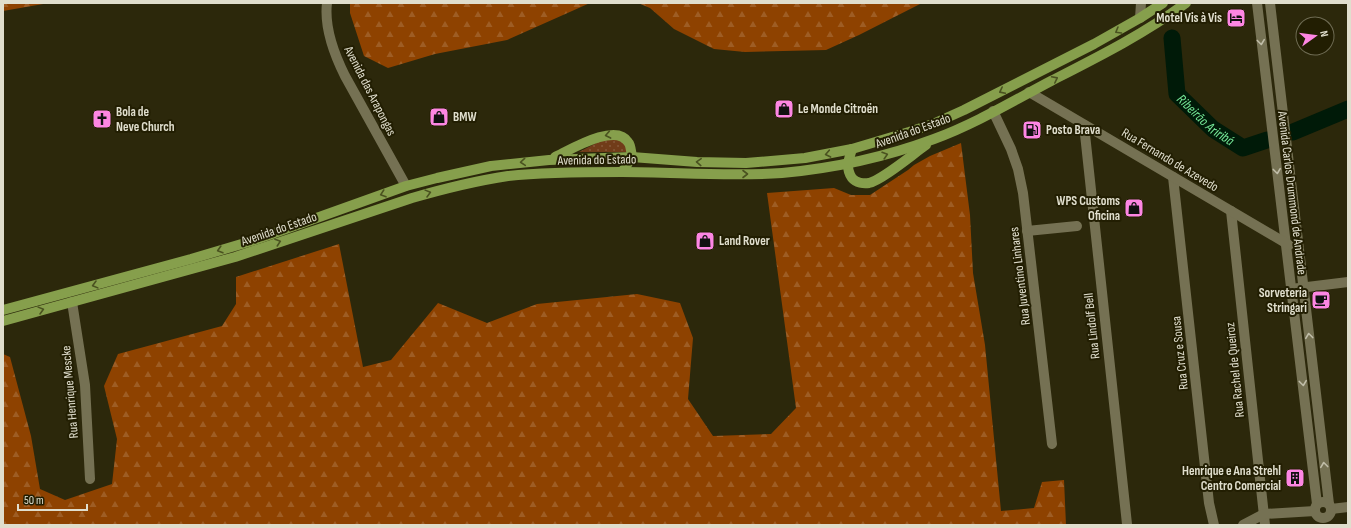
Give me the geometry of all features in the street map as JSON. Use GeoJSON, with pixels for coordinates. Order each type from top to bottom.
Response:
{"type":"FeatureCollection","features":[{"type":"Feature","properties":{"kind":"main road","name":"Avenida do Estado"},"geometry":{"type":"LineString","coordinates":[[3,310],[159,268],[248,242],[406,186],[491,166],[549,160],[632,157],[697,162],[746,163],[784,161],[852,149],[933,124],[964,110],[1094,44],[1163,3]]}},
{"type":"Feature","properties":{"kind":"main road","name":"Avenida do Estado"},"geometry":{"type":"LineString","coordinates":[[3,321],[235,257],[404,200],[440,190],[508,176],[622,172],[745,174],[781,173],[873,159],[935,139],[993,111],[1123,43],[1176,11],[1186,3]]}},
{"type":"Feature","properties":{"kind":"main road"},"geometry":{"type":"LineString","coordinates":[[549,160],[594,139],[615,134],[624,137],[629,142],[632,157],[622,172]]}},
{"type":"Feature","properties":{"kind":"main road"},"geometry":{"type":"LineString","coordinates":[[852,149],[848,164],[849,172],[854,180],[860,183],[869,183],[878,179],[935,139]]}},
{"type":"Feature","properties":{"kind":"street","name":"Avenida das Arapongas"},"geometry":{"type":"LineString","coordinates":[[327,3],[328,27],[336,58],[406,186]]}},
{"type":"Feature","properties":{"kind":"street"},"geometry":{"type":"LineString","coordinates":[[1140,18],[1141,3]]}},
{"type":"Feature","properties":{"kind":"street","name":"Avenida Carlos Drummond de Andrade"},"geometry":{"type":"LineString","coordinates":[[1257,3],[1318,514]]}},
{"type":"Feature","properties":{"kind":"street","name":"Avenida Carlos Drummond de Andrade"},"geometry":{"type":"LineString","coordinates":[[1270,3],[1298,249],[1332,525]]}},
{"type":"Feature","properties":{"kind":"street"},"geometry":{"type":"LineString","coordinates":[[1266,85],[1279,84]]}},
{"type":"Feature","properties":{"kind":"street","name":"Rua Fernando de Azevedo"},"geometry":{"type":"LineString","coordinates":[[1028,92],[1286,244],[1298,249]]}},
{"type":"Feature","properties":{"kind":"street","name":"Rua Juventino Linhares"},"geometry":{"type":"LineString","coordinates":[[993,111],[1011,149],[1018,169],[1023,193],[1052,444]]}},
{"type":"Feature","properties":{"kind":"street","name":"Rua Lindolf Bell"},"geometry":{"type":"LineString","coordinates":[[1084,125],[1127,524]]}},
{"type":"Feature","properties":{"kind":"street","name":"Rua Cruz e Sousa"},"geometry":{"type":"LineString","coordinates":[[1173,178],[1209,503],[1214,525]]}},
{"type":"Feature","properties":{"kind":"street","name":"Rua Rachel de Queiroz"},"geometry":{"type":"LineString","coordinates":[[1231,211],[1265,525]]}},
{"type":"Feature","properties":{"kind":"street"},"geometry":{"type":"LineString","coordinates":[[1027,232],[1077,226]]}},
{"type":"Feature","properties":{"kind":"street"},"geometry":{"type":"LineString","coordinates":[[1291,289],[1348,282]]}},
{"type":"Feature","properties":{"kind":"street","name":"Rua Henrique Mescke"},"geometry":{"type":"LineString","coordinates":[[72,302],[85,385],[90,479]]}},
{"type":"Feature","properties":{"kind":"street"},"geometry":{"type":"LineString","coordinates":[[1318,514],[1319,503],[1324,502],[1330,509]]}},
{"type":"Feature","properties":{"kind":"street"},"geometry":{"type":"LineString","coordinates":[[1330,509],[1348,507]]}},
{"type":"Feature","properties":{"kind":"street"},"geometry":{"type":"LineString","coordinates":[[1243,525],[1264,514],[1318,514],[1323,518],[1326,517],[1330,509]]}},
{"type":"Feature","properties":{"kind":"shaded area"},"geometry":{"type":"Polygon","coordinates":[[[615,138],[625,144],[627,152],[579,152],[600,141],[615,138]]]}},
{"type":"Feature","properties":{"kind":"green space"},"geometry":{"type":"Polygon","coordinates":[[[3,3],[49,3],[3,11],[3,3]]]}},
{"type":"Feature","properties":{"kind":"green space"},"geometry":{"type":"Polygon","coordinates":[[[350,3],[590,3],[507,40],[435,54],[388,68],[364,56],[350,13],[350,3]]]}},
{"type":"Feature","properties":{"kind":"green space"},"geometry":{"type":"Polygon","coordinates":[[[638,3],[922,3],[826,50],[745,52],[714,49],[674,29],[650,8],[638,3]]]}},
{"type":"Feature","properties":{"kind":"green space"},"geometry":{"type":"Polygon","coordinates":[[[961,143],[970,215],[973,273],[985,345],[1001,511],[1034,508],[1042,482],[1064,480],[1066,525],[3,525],[3,354],[10,357],[31,436],[40,489],[65,500],[112,484],[117,439],[104,386],[118,354],[222,326],[236,304],[236,277],[339,244],[363,367],[391,360],[438,303],[487,323],[537,304],[637,294],[680,303],[693,338],[688,399],[713,436],[771,434],[796,408],[767,193],[834,188],[851,195],[870,195],[914,165],[930,156],[961,143]]]}},
{"type":"Feature","properties":{"kind":"waterway","name":"Ribeirão Ariribá"},"geometry":{"type":"LineString","coordinates":[[1172,38],[1177,94],[1213,129],[1243,148],[1267,140]]}},
{"type":"Feature","properties":{"kind":"waterway","name":"Ribeirão Ariribá"},"geometry":{"type":"LineString","coordinates":[[1293,132],[1348,109]]}},
{"type":"Feature","properties":{"kind":"place","name":"Motel Vis à Vis"},"geometry":{"type":"Point","coordinates":[1236,18]}},
{"type":"Feature","properties":{"kind":"place","name":"Le Monde Citroën"},"geometry":{"type":"Point","coordinates":[784,109]}},
{"type":"Feature","properties":{"kind":"place","name":"BMW"},"geometry":{"type":"Point","coordinates":[439,117]}},
{"type":"Feature","properties":{"kind":"place","name":"Bola de Neve Church"},"geometry":{"type":"Point","coordinates":[102,119]}},
{"type":"Feature","properties":{"kind":"place","name":"Posto Brava"},"geometry":{"type":"Point","coordinates":[1032,130]}},
{"type":"Feature","properties":{"kind":"place","name":"WPS Customs Oficina"},"geometry":{"type":"Point","coordinates":[1134,208]}},
{"type":"Feature","properties":{"kind":"place","name":"Land Rover"},"geometry":{"type":"Point","coordinates":[705,241]}},
{"type":"Feature","properties":{"kind":"place","name":"Sorveteria Stringari"},"geometry":{"type":"Point","coordinates":[1321,300]}},
{"type":"Feature","properties":{"kind":"place","name":"Henrique e Ana Strehl Centro Comercial"},"geometry":{"type":"Point","coordinates":[1295,478]}}]}
